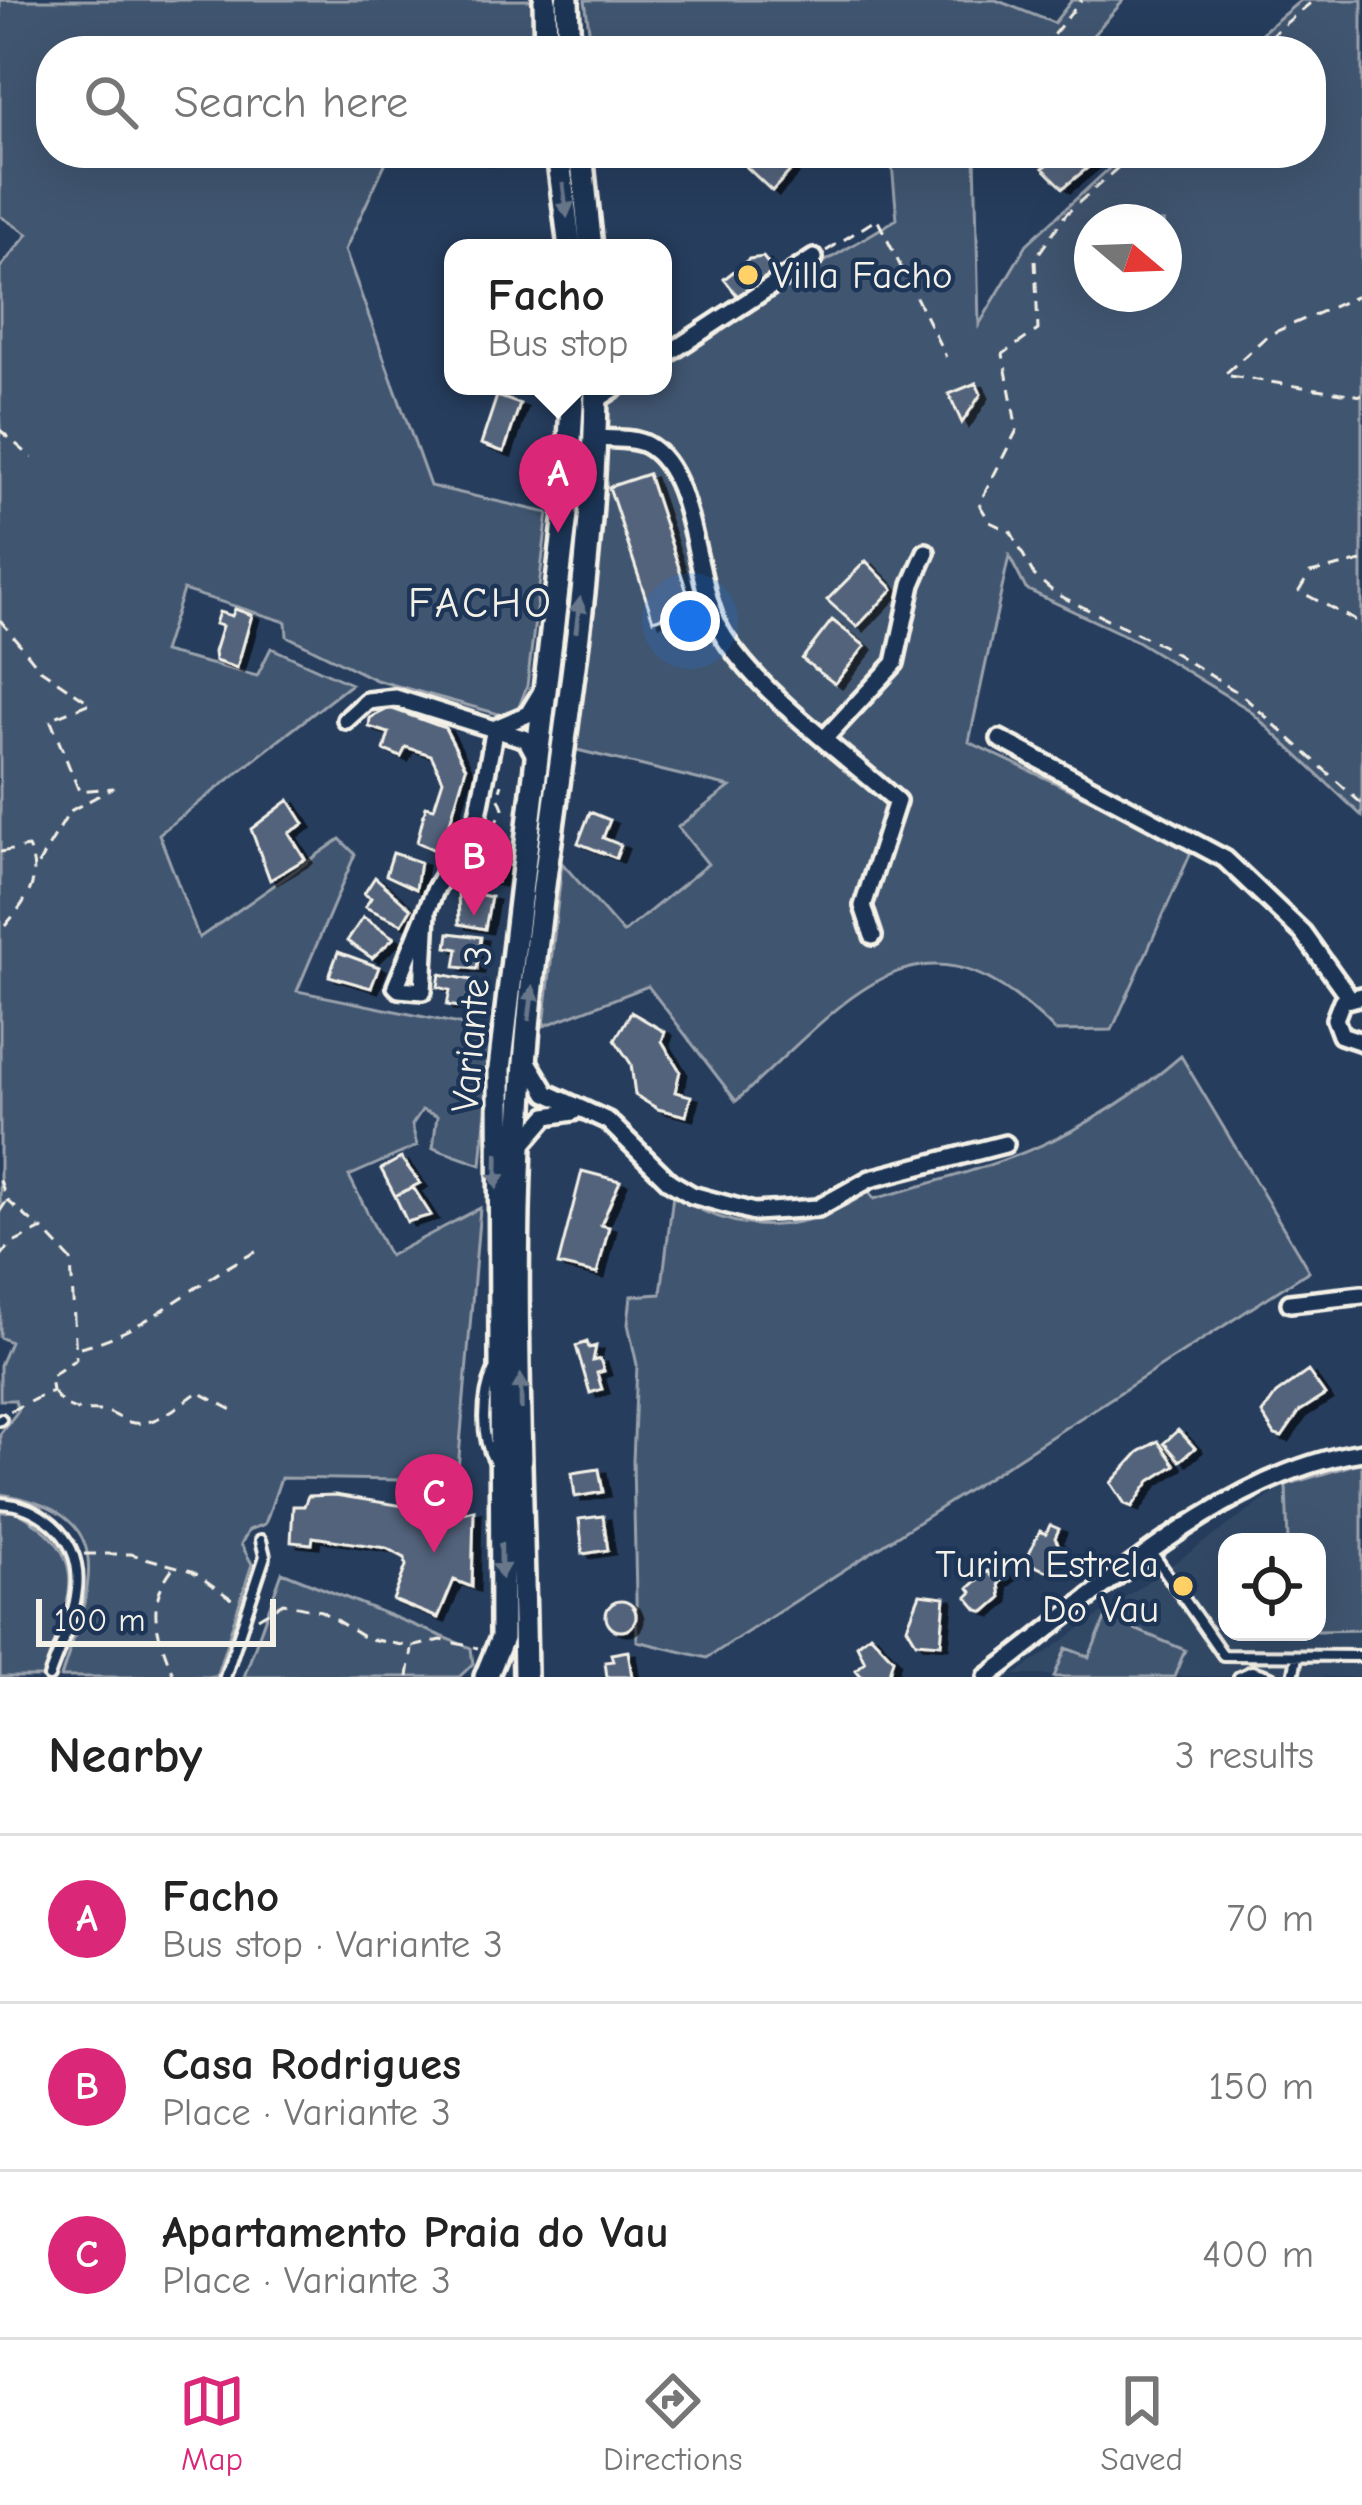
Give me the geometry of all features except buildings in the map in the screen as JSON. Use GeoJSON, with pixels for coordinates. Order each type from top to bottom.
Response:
{"type":"FeatureCollection","features":[{"type":"Feature","properties":{"kind":"main road"},"geometry":{"type":"LineString","coordinates":[[545,0],[546,36]]}},
{"type":"Feature","properties":{"kind":"main road"},"geometry":{"type":"LineString","coordinates":[[567,0],[568,36]]}},
{"type":"Feature","properties":{"kind":"main road"},"geometry":{"type":"LineString","coordinates":[[560,168],[569,239]]}},
{"type":"Feature","properties":{"kind":"main road"},"geometry":{"type":"LineString","coordinates":[[582,168],[589,239]]}},
{"type":"Feature","properties":{"kind":"main road","name":"Variante 3"},"geometry":{"type":"LineString","coordinates":[[486,1677],[502,1638],[500,1069],[570,472],[573,395]]}},
{"type":"Feature","properties":{"kind":"main road","name":"Variante 3"},"geometry":{"type":"LineString","coordinates":[[525,1677],[521,1147],[526,1057],[584,566],[596,395]]}},
{"type":"Feature","properties":{"kind":"street"},"geometry":{"type":"LineString","coordinates":[[672,351],[814,258]]}},
{"type":"Feature","properties":{"kind":"street"},"geometry":{"type":"LineString","coordinates":[[593,438],[644,442],[675,473],[712,611],[725,637],[825,738],[897,801],[863,906],[873,936]]}},
{"type":"Feature","properties":{"kind":"street"},"geometry":{"type":"LineString","coordinates":[[825,738],[895,663],[912,584],[926,552]]}},
{"type":"Feature","properties":{"kind":"street"},"geometry":{"type":"LineString","coordinates":[[495,728],[528,713],[546,680]]}},
{"type":"Feature","properties":{"kind":"street"},"geometry":{"type":"LineString","coordinates":[[346,720],[380,697],[526,740],[537,759]]}},
{"type":"Feature","properties":{"kind":"street"},"geometry":{"type":"LineString","coordinates":[[427,912],[423,992],[399,989],[427,912],[477,820],[495,728]]}},
{"type":"Feature","properties":{"kind":"street"},"geometry":{"type":"LineString","coordinates":[[1000,739],[1225,859],[1303,933],[1355,996],[1336,1010],[1336,1028],[1349,1041],[1362,1042]]}},
{"type":"Feature","properties":{"kind":"street"},"geometry":{"type":"LineString","coordinates":[[526,1057],[547,1094],[595,1115],[670,1183],[692,1195],[754,1212],[818,1208],[870,1179],[1005,1144]]}},
{"type":"Feature","properties":{"kind":"street"},"geometry":{"type":"LineString","coordinates":[[521,1147],[547,1116],[595,1115]]}},
{"type":"Feature","properties":{"kind":"street"},"geometry":{"type":"LineString","coordinates":[[1290,1303],[1362,1295]]}},
{"type":"Feature","properties":{"kind":"street"},"geometry":{"type":"LineString","coordinates":[[987,1677],[1153,1553],[1255,1484],[1306,1464],[1362,1452]]}},
{"type":"Feature","properties":{"kind":"lane"},"geometry":{"type":"LineString","coordinates":[[0,1503],[36,1512],[76,1554],[80,1591],[49,1677]]}},
{"type":"Feature","properties":{"kind":"lane"},"geometry":{"type":"LineString","coordinates":[[225,1677],[265,1556],[261,1540]]}},
{"type":"Feature","properties":{"kind":"lane"},"geometry":{"type":"LineString","coordinates":[[1153,1553],[1238,1677],[1260,1672],[1271,1677]]}},
{"type":"Feature","properties":{"kind":"lane"},"geometry":{"type":"LineString","coordinates":[[1223,1655],[1362,1656]]}},
{"type":"Feature","properties":{"kind":"lane"},"geometry":{"type":"LineString","coordinates":[[1260,1656],[1260,1672]]}},
{"type":"Feature","properties":{"kind":"lane"},"geometry":{"type":"LineString","coordinates":[[1293,1677],[1297,1657]]}},
{"type":"Feature","properties":{"kind":"path"},"geometry":{"type":"LineString","coordinates":[[1052,36],[1082,0]]}},
{"type":"Feature","properties":{"kind":"path"},"geometry":{"type":"LineString","coordinates":[[1270,36],[1314,0]]}},
{"type":"Feature","properties":{"kind":"path"},"geometry":{"type":"LineString","coordinates":[[1117,168],[1066,214],[1035,259],[1038,330],[1003,354],[1017,430],[979,505],[990,522],[1011,532],[1034,575],[1056,594],[1163,646],[1242,695],[1362,804]]}},
{"type":"Feature","properties":{"kind":"path"},"geometry":{"type":"LineString","coordinates":[[814,258],[877,219],[946,357]]}},
{"type":"Feature","properties":{"kind":"path"},"geometry":{"type":"LineString","coordinates":[[1362,294],[1268,335],[1224,375],[1362,396]]}},
{"type":"Feature","properties":{"kind":"path"},"geometry":{"type":"LineString","coordinates":[[0,430],[32,458]]}},
{"type":"Feature","properties":{"kind":"path"},"geometry":{"type":"LineString","coordinates":[[1362,561],[1310,573],[1299,591],[1362,624]]}},
{"type":"Feature","properties":{"kind":"path"},"geometry":{"type":"LineString","coordinates":[[0,620],[40,669],[90,703],[50,719],[79,791],[113,788],[70,811],[37,866],[30,895],[0,932]]}},
{"type":"Feature","properties":{"kind":"path"},"geometry":{"type":"LineString","coordinates":[[0,851],[28,847],[37,866]]}},
{"type":"Feature","properties":{"kind":"path"},"geometry":{"type":"LineString","coordinates":[[0,1180],[7,1201],[70,1260],[76,1359],[50,1377],[52,1391],[64,1407],[81,1414],[106,1411],[134,1424],[160,1418],[198,1392],[238,1413]]}},
{"type":"Feature","properties":{"kind":"path"},"geometry":{"type":"LineString","coordinates":[[0,1211],[7,1201]]}},
{"type":"Feature","properties":{"kind":"path"},"geometry":{"type":"LineString","coordinates":[[0,1257],[11,1244],[42,1229]]}},
{"type":"Feature","properties":{"kind":"path"},"geometry":{"type":"LineString","coordinates":[[78,1347],[112,1340],[172,1308],[193,1286],[210,1282],[258,1251]]}},
{"type":"Feature","properties":{"kind":"path"},"geometry":{"type":"LineString","coordinates":[[0,1419],[16,1405],[52,1391]]}},
{"type":"Feature","properties":{"kind":"path"},"geometry":{"type":"LineString","coordinates":[[76,1554],[131,1554],[172,1569],[193,1571],[257,1618],[283,1604],[321,1611],[364,1638],[412,1647],[441,1640],[470,1650],[491,1645]]}},
{"type":"Feature","properties":{"kind":"path"},"geometry":{"type":"LineString","coordinates":[[172,1569],[153,1605],[156,1635],[174,1677]]}},
{"type":"Feature","properties":{"kind":"path"},"geometry":{"type":"LineString","coordinates":[[408,1677],[412,1647]]}},
{"type":"Feature","properties":{"kind":"shaded area"},"geometry":{"type":"Polygon","coordinates":[[[0,0],[533,0],[532,36],[36,36],[36,168],[383,168],[345,250],[430,486],[548,513],[527,686],[519,707],[506,716],[376,680],[287,636],[286,622],[183,590],[163,652],[257,676],[271,648],[351,684],[159,834],[199,938],[340,839],[355,854],[297,991],[493,1031],[481,1165],[433,1148],[437,1116],[422,1110],[412,1125],[417,1146],[349,1176],[389,1256],[480,1208],[457,1481],[281,1478],[265,1524],[249,1530],[241,1544],[252,1564],[216,1677],[61,1677],[87,1586],[88,1560],[82,1538],[67,1519],[40,1504],[0,1494],[0,1434],[18,1411],[15,1400],[0,1400],[0,1365],[10,1342],[0,1337],[0,268],[28,234],[0,216],[0,0]]]}},
{"type":"Feature","properties":{"kind":"shaded area"},"geometry":{"type":"Polygon","coordinates":[[[585,0],[996,0],[1054,23],[1072,0],[1124,0],[1092,36],[590,36],[585,0]]]}},
{"type":"Feature","properties":{"kind":"shaded area"},"geometry":{"type":"Polygon","coordinates":[[[1301,0],[1362,0],[1362,816],[1248,709],[1137,641],[1026,589],[1009,556],[969,742],[1193,848],[1112,1030],[1055,1031],[1007,990],[963,969],[923,966],[886,977],[849,999],[736,1101],[648,986],[544,1026],[562,863],[623,933],[708,864],[678,827],[730,787],[573,749],[606,395],[672,395],[672,352],[897,219],[892,168],[975,168],[979,325],[1027,244],[1110,168],[1326,168],[1326,36],[1258,36],[1301,0]]]}},
{"type":"Feature","properties":{"kind":"shaded area"},"geometry":{"type":"Polygon","coordinates":[[[574,525],[581,525],[521,1023],[517,1623],[511,1624],[507,1091],[574,525]]]}},
{"type":"Feature","properties":{"kind":"shaded area"},"geometry":{"type":"Polygon","coordinates":[[[1181,1056],[1309,1271],[707,1658],[637,1641],[633,1462],[637,1365],[628,1324],[631,1296],[661,1294],[673,1195],[723,1219],[748,1224],[796,1223],[869,1192],[874,1199],[1037,1147],[1108,1110],[1181,1056]]]}},
{"type":"Feature","properties":{"kind":"shaded area"},"geometry":{"type":"Polygon","coordinates":[[[1362,1462],[1362,1630],[1326,1631],[1326,1533],[1288,1533],[1286,1485],[1362,1462]]]}},
{"type":"Feature","properties":{"kind":"shaded area","name":"Turim Estrela Do Vau"},"geometry":{"type":"Polygon","coordinates":[[[1286,1485],[1288,1533],[1218,1533],[1218,1641],[1326,1641],[1326,1631],[1362,1630],[1362,1677],[1014,1675],[1286,1485]]]}},
{"type":"Feature","properties":{"kind":"shaded area"},"geometry":{"type":"Polygon","coordinates":[[[15,1511],[41,1528],[67,1564],[67,1604],[42,1677],[0,1677],[0,1512],[15,1511]]]}},
{"type":"Feature","properties":{"kind":"shaded area"},"geometry":{"type":"Polygon","coordinates":[[[282,1572],[471,1648],[473,1664],[459,1677],[244,1677],[282,1572]]]}},
{"type":"Feature","properties":{"kind":"shaded area"},"geometry":{"type":"Polygon","coordinates":[[[1106,1617],[1185,1650],[1174,1677],[1054,1677],[1066,1648],[1089,1657],[1106,1617]]]}},
{"type":"Feature","properties":{"kind":"place","name":"Villa Facho"},"geometry":{"type":"Point","coordinates":[748,275]}},
{"type":"Feature","properties":{"kind":"place","name":"Facho"},"geometry":{"type":"Point","coordinates":[558,533]}},
{"type":"Feature","properties":{"kind":"place","name":"Casa Rodrigues"},"geometry":{"type":"Point","coordinates":[474,916]}},
{"type":"Feature","properties":{"kind":"place","name":"Apartamento Praia do Vau"},"geometry":{"type":"Point","coordinates":[434,1553]}},
{"type":"Feature","properties":{"kind":"place","name":"Turim Estrela Do Vau"},"geometry":{"type":"Point","coordinates":[1183,1586]}},
{"type":"Feature","properties":{"kind":"district","name":"FACHO"},"geometry":{"type":"Point","coordinates":[481,603]}}]}
